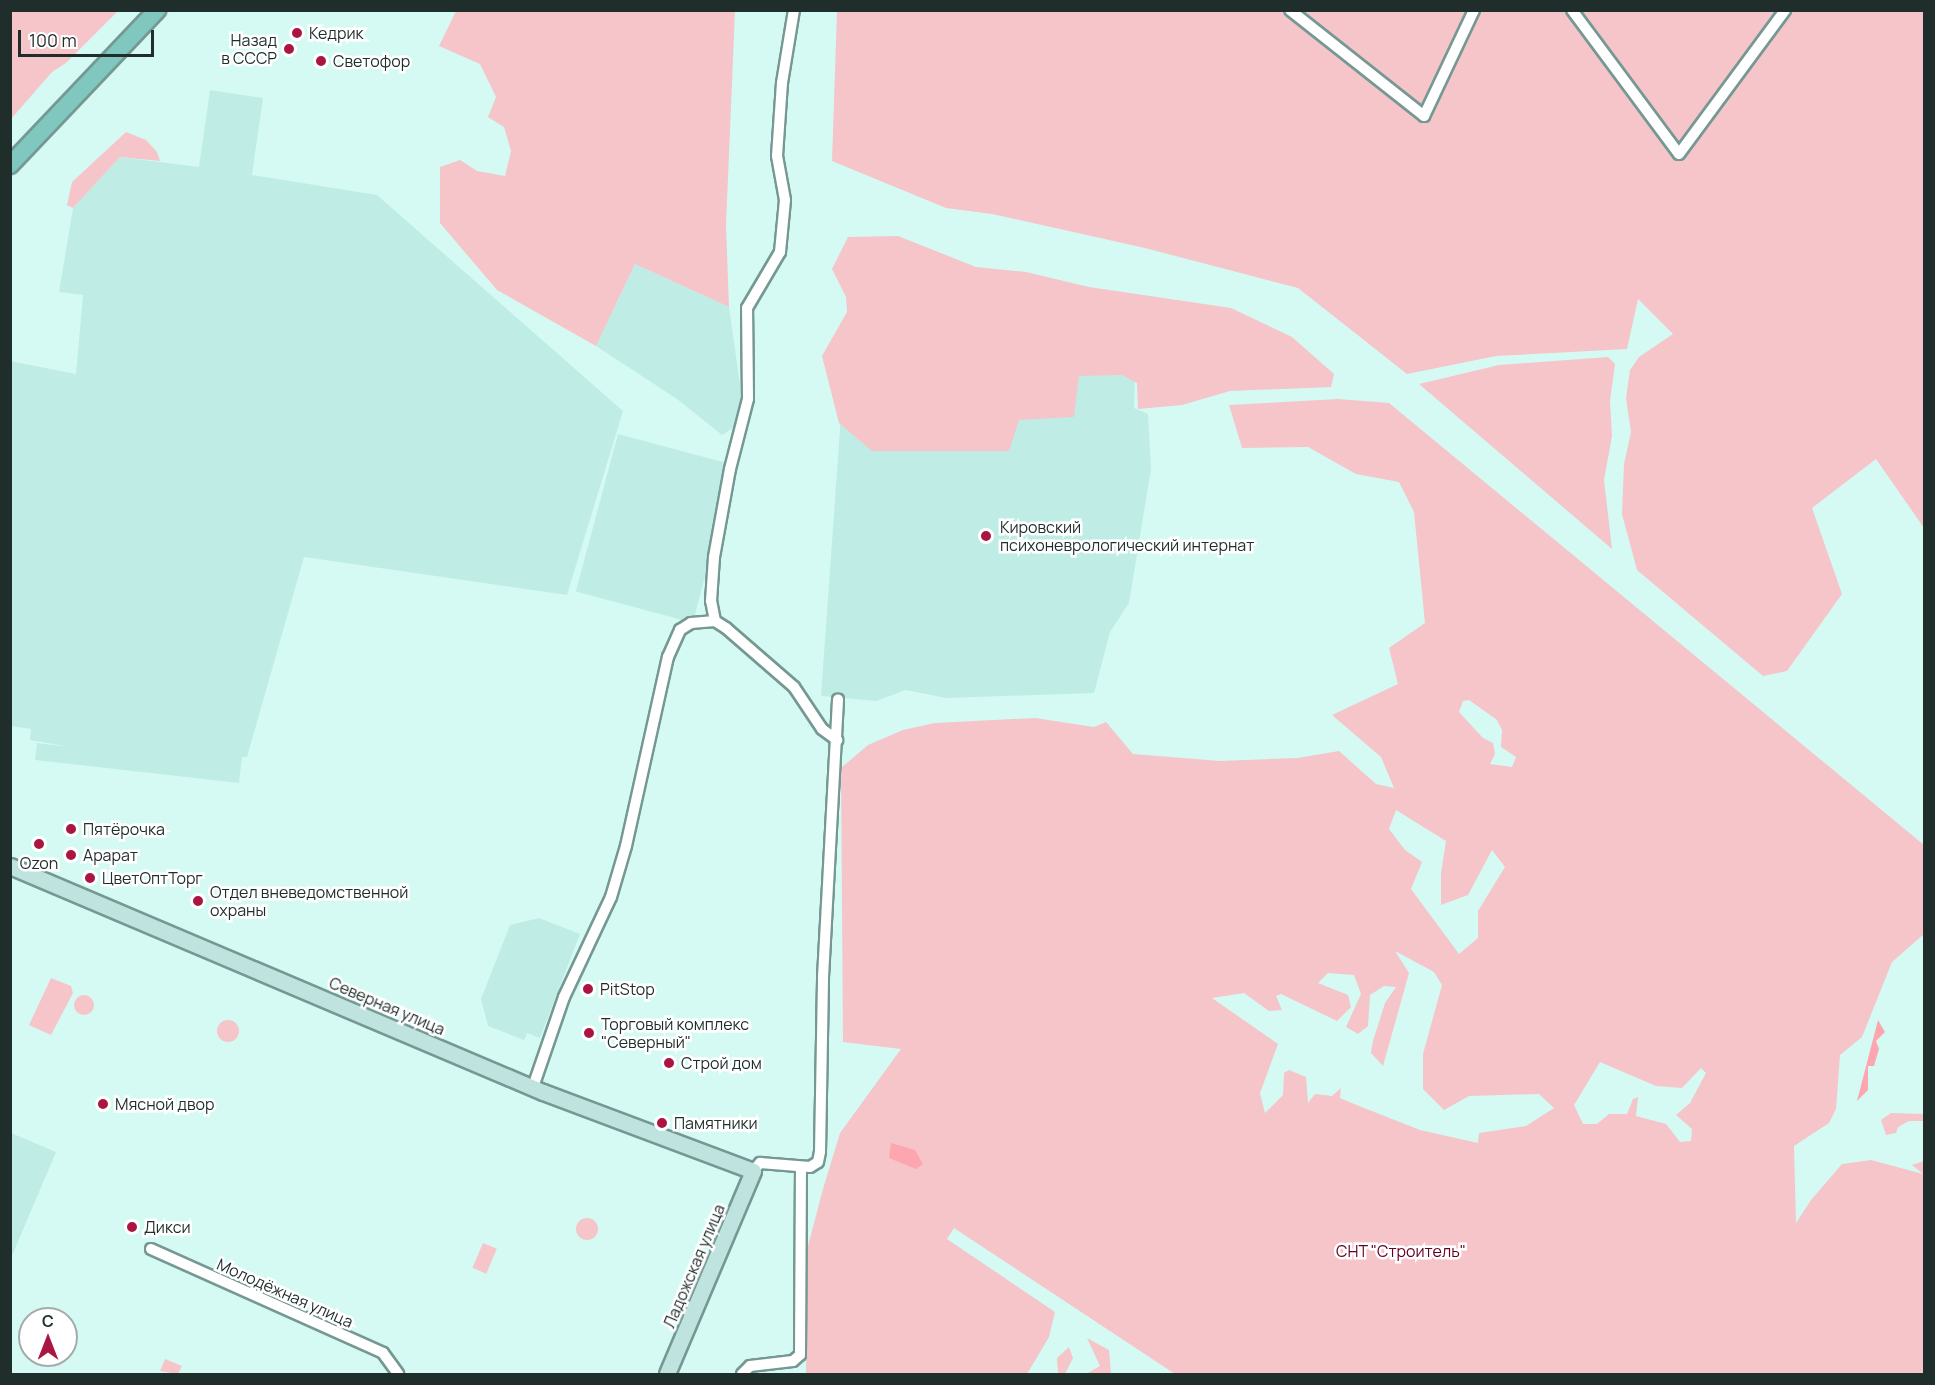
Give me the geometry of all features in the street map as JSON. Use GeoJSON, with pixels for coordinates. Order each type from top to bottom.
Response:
{"type":"FeatureCollection","features":[{"type":"Feature","properties":{"kind":"main road"},"geometry":{"type":"LineString","coordinates":[[10,165],[157,10]]}},
{"type":"Feature","properties":{"kind":"street"},"geometry":{"type":"LineString","coordinates":[[794,10],[782,83],[777,156],[785,200],[780,252],[747,308],[748,399],[730,469],[714,557],[711,601],[715,621],[794,687],[822,729],[837,740]]}},
{"type":"Feature","properties":{"kind":"street"},"geometry":{"type":"LineString","coordinates":[[1290,10],[1424,116],[1474,10]]}},
{"type":"Feature","properties":{"kind":"street"},"geometry":{"type":"LineString","coordinates":[[1572,10],[1679,154],[1785,10]]}},
{"type":"Feature","properties":{"kind":"street"},"geometry":{"type":"LineString","coordinates":[[533,1087],[564,997],[611,897],[626,846],[668,657],[680,630],[691,623],[715,621]]}},
{"type":"Feature","properties":{"kind":"street"},"geometry":{"type":"LineString","coordinates":[[753,1171],[760,1163],[801,1168],[818,1162],[820,1152],[823,977],[838,699]]}},
{"type":"Feature","properties":{"kind":"street","name":"Северная улица"},"geometry":{"type":"LineString","coordinates":[[10,866],[533,1087],[753,1171]]}},
{"type":"Feature","properties":{"kind":"street"},"geometry":{"type":"LineString","coordinates":[[742,1374],[750,1366],[793,1361],[800,1355],[801,1168]]}},
{"type":"Feature","properties":{"kind":"street","name":"Ладожская улица"},"geometry":{"type":"LineString","coordinates":[[667,1374],[753,1171]]}},
{"type":"Feature","properties":{"kind":"street","name":"Молодёжная улица"},"geometry":{"type":"LineString","coordinates":[[151,1250],[383,1353],[398,1374]]}},
{"type":"Feature","properties":{"kind":"shaded area"},"geometry":{"type":"Polygon","coordinates":[[[210,90],[263,98],[252,175],[377,195],[623,411],[567,595],[304,557],[247,757],[242,757],[239,783],[35,760],[37,743],[70,747],[30,740],[31,729],[11,726],[10,361],[76,374],[83,295],[59,292],[73,208],[120,157],[199,167],[210,90]]]}},
{"type":"Feature","properties":{"kind":"shaded area"},"geometry":{"type":"Polygon","coordinates":[[[635,264],[729,307],[745,420],[722,435],[677,399],[596,346],[635,264]]]}},
{"type":"Feature","properties":{"kind":"shaded area","name":"Кировский психоневрологический интернат"},"geometry":{"type":"Polygon","coordinates":[[[1080,365],[1135,367],[1134,408],[1148,414],[1151,469],[1129,603],[1110,632],[1094,693],[946,698],[906,690],[876,701],[821,696],[842,401],[1075,402],[1080,365]]]}},
{"type":"Feature","properties":{"kind":"shaded area"},"geometry":{"type":"Polygon","coordinates":[[[618,434],[735,465],[693,623],[576,591],[618,434]]]}},
{"type":"Feature","properties":{"kind":"shaded area"},"geometry":{"type":"Polygon","coordinates":[[[539,918],[580,934],[540,1038],[527,1033],[524,1040],[488,1026],[481,999],[510,925],[539,918]]]}},
{"type":"Feature","properties":{"kind":"shaded area"},"geometry":{"type":"Polygon","coordinates":[[[1878,1020],[1885,1032],[1876,1041],[1879,1049],[1874,1066],[1868,1066],[1868,1090],[1857,1101],[1878,1020]]]}},
{"type":"Feature","properties":{"kind":"shaded area"},"geometry":{"type":"Polygon","coordinates":[[[11,1133],[56,1152],[11,1258],[11,1133]]]}},
{"type":"Feature","properties":{"kind":"shaded area"},"geometry":{"type":"Polygon","coordinates":[[[891,1143],[915,1150],[923,1164],[916,1169],[889,1158],[891,1143]]]}},
{"type":"Feature","properties":{"kind":"green space"},"geometry":{"type":"Polygon","coordinates":[[[11,10],[118,11],[66,63],[52,72],[11,119],[11,10]]]}},
{"type":"Feature","properties":{"kind":"green space"},"geometry":{"type":"Polygon","coordinates":[[[456,11],[735,11],[726,225],[729,307],[635,264],[596,346],[497,290],[440,223],[440,167],[460,160],[477,171],[505,176],[511,151],[504,127],[488,117],[496,97],[480,64],[439,46],[456,11]]]}},
{"type":"Feature","properties":{"kind":"green space"},"geometry":{"type":"Polygon","coordinates":[[[837,11],[1924,11],[1924,528],[1876,459],[1812,508],[1842,594],[1787,671],[1763,676],[1637,570],[1622,514],[1624,464],[1631,432],[1626,398],[1630,370],[1639,357],[1673,334],[1638,299],[1627,349],[1496,356],[1407,374],[1298,288],[1145,248],[992,214],[946,208],[832,161],[837,11]]]}},
{"type":"Feature","properties":{"kind":"green space"},"geometry":{"type":"Polygon","coordinates":[[[126,132],[146,140],[157,152],[160,161],[120,157],[73,208],[67,205],[72,182],[126,132]]]}},
{"type":"Feature","properties":{"kind":"green space"},"geometry":{"type":"Polygon","coordinates":[[[898,236],[976,267],[1026,272],[1089,287],[1231,308],[1292,337],[1334,374],[1331,387],[1230,391],[1182,405],[1138,409],[1137,383],[1122,375],[1079,376],[1074,417],[1019,420],[1009,451],[872,451],[839,423],[822,356],[847,312],[846,297],[832,269],[848,237],[898,236]]]}},
{"type":"Feature","properties":{"kind":"green space"},"geometry":{"type":"Polygon","coordinates":[[[1608,357],[1615,364],[1610,401],[1612,436],[1604,480],[1612,549],[1419,384],[1499,365],[1608,357]]]}},
{"type":"Feature","properties":{"kind":"green space","name":"СНТ \"Строитель\""},"geometry":{"type":"Polygon","coordinates":[[[1338,399],[1389,403],[1924,845],[1924,934],[1892,962],[1862,1037],[1840,1055],[1836,1109],[1829,1123],[1794,1146],[1796,1223],[1811,1200],[1842,1164],[1871,1160],[1923,1174],[1912,1165],[1924,1161],[1924,1374],[1175,1374],[954,1228],[947,1239],[1055,1312],[1049,1337],[1027,1374],[806,1374],[808,1246],[823,1189],[840,1133],[901,1049],[843,1042],[841,768],[868,745],[903,730],[935,723],[1035,718],[1094,727],[1106,722],[1133,754],[1220,761],[1298,758],[1339,751],[1376,784],[1394,788],[1381,757],[1332,715],[1398,684],[1389,648],[1425,623],[1414,512],[1399,482],[1356,474],[1308,447],[1242,448],[1229,405],[1338,399]],[[1469,700],[1463,701],[1459,712],[1483,738],[1493,743],[1495,754],[1490,764],[1512,767],[1516,757],[1501,747],[1502,730],[1497,720],[1469,700]],[[1396,810],[1389,829],[1405,850],[1422,862],[1411,889],[1459,954],[1478,938],[1478,911],[1505,867],[1492,850],[1468,895],[1441,905],[1441,873],[1446,841],[1396,810]],[[1395,951],[1409,973],[1383,1066],[1371,1053],[1385,1003],[1396,987],[1384,986],[1370,995],[1368,1026],[1358,1034],[1346,1027],[1361,994],[1354,975],[1328,973],[1318,983],[1348,995],[1351,1007],[1337,1021],[1281,994],[1276,996],[1282,1010],[1269,1011],[1244,993],[1212,998],[1278,1044],[1260,1093],[1265,1113],[1283,1095],[1284,1073],[1289,1070],[1306,1077],[1308,1103],[1315,1094],[1332,1096],[1341,1088],[1340,1098],[1354,1104],[1420,1130],[1478,1143],[1479,1133],[1526,1126],[1554,1108],[1539,1094],[1469,1096],[1444,1110],[1423,1089],[1423,1054],[1442,985],[1434,972],[1395,951]],[[1600,1062],[1574,1105],[1583,1124],[1597,1124],[1609,1114],[1627,1114],[1633,1099],[1638,1097],[1636,1116],[1666,1124],[1680,1142],[1691,1141],[1692,1129],[1676,1115],[1690,1103],[1706,1073],[1701,1068],[1682,1088],[1656,1086],[1600,1062]]]}},
{"type":"Feature","properties":{"kind":"green space"},"geometry":{"type":"Polygon","coordinates":[[[51,978],[71,986],[73,993],[51,1035],[29,1025],[51,978]]]}},
{"type":"Feature","properties":{"kind":"green space"},"geometry":{"type":"Polygon","coordinates":[[[84,995],[91,998],[94,1005],[91,1012],[84,1015],[77,1012],[74,1005],[77,998],[84,995]]]}},
{"type":"Feature","properties":{"kind":"green space"},"geometry":{"type":"Polygon","coordinates":[[[228,1020],[236,1023],[239,1031],[236,1039],[228,1042],[220,1039],[217,1031],[220,1023],[228,1020]]]}},
{"type":"Feature","properties":{"kind":"green space"},"geometry":{"type":"Polygon","coordinates":[[[1891,1113],[1924,1114],[1924,1121],[1909,1121],[1898,1127],[1896,1133],[1886,1135],[1881,1120],[1891,1113]]]}},
{"type":"Feature","properties":{"kind":"green space"},"geometry":{"type":"Polygon","coordinates":[[[587,1218],[595,1221],[598,1229],[595,1237],[587,1240],[579,1237],[576,1229],[579,1221],[587,1218]]]}},
{"type":"Feature","properties":{"kind":"green space"},"geometry":{"type":"Polygon","coordinates":[[[483,1243],[497,1249],[486,1274],[472,1268],[483,1243]]]}},
{"type":"Feature","properties":{"kind":"green space"},"geometry":{"type":"Polygon","coordinates":[[[1087,1338],[1109,1350],[1111,1374],[1086,1374],[1100,1366],[1087,1338]]]}},
{"type":"Feature","properties":{"kind":"green space"},"geometry":{"type":"Polygon","coordinates":[[[1069,1347],[1073,1358],[1065,1374],[1058,1374],[1057,1358],[1069,1347]]]}},
{"type":"Feature","properties":{"kind":"green space"},"geometry":{"type":"Polygon","coordinates":[[[165,1359],[182,1366],[178,1374],[160,1371],[165,1359]]]}},
{"type":"Feature","properties":{"kind":"place","name":"Кедрик"},"geometry":{"type":"Point","coordinates":[297,33]}},
{"type":"Feature","properties":{"kind":"place","name":"Назад в СССР"},"geometry":{"type":"Point","coordinates":[289,49]}},
{"type":"Feature","properties":{"kind":"place","name":"Светофор"},"geometry":{"type":"Point","coordinates":[321,61]}},
{"type":"Feature","properties":{"kind":"place","name":"Кировский психоневрологический интернат"},"geometry":{"type":"Point","coordinates":[986,536]}},
{"type":"Feature","properties":{"kind":"place","name":"Пятёрочка"},"geometry":{"type":"Point","coordinates":[71,829]}},
{"type":"Feature","properties":{"kind":"place","name":"Ozon"},"geometry":{"type":"Point","coordinates":[39,844]}},
{"type":"Feature","properties":{"kind":"place","name":"Арарат"},"geometry":{"type":"Point","coordinates":[71,855]}},
{"type":"Feature","properties":{"kind":"place","name":"ЦветОптТорг"},"geometry":{"type":"Point","coordinates":[90,878]}},
{"type":"Feature","properties":{"kind":"place","name":"Отдел вневедомственной охраны"},"geometry":{"type":"Point","coordinates":[198,901]}},
{"type":"Feature","properties":{"kind":"place","name":"PitStop"},"geometry":{"type":"Point","coordinates":[588,989]}},
{"type":"Feature","properties":{"kind":"place","name":"Торговый комплекс \"Северный\""},"geometry":{"type":"Point","coordinates":[589,1033]}},
{"type":"Feature","properties":{"kind":"place","name":"Строй дом"},"geometry":{"type":"Point","coordinates":[669,1063]}},
{"type":"Feature","properties":{"kind":"place","name":"Мясной двор"},"geometry":{"type":"Point","coordinates":[103,1104]}},
{"type":"Feature","properties":{"kind":"place","name":"Памятники"},"geometry":{"type":"Point","coordinates":[662,1123]}},
{"type":"Feature","properties":{"kind":"place","name":"Дикси"},"geometry":{"type":"Point","coordinates":[132,1227]}}]}
